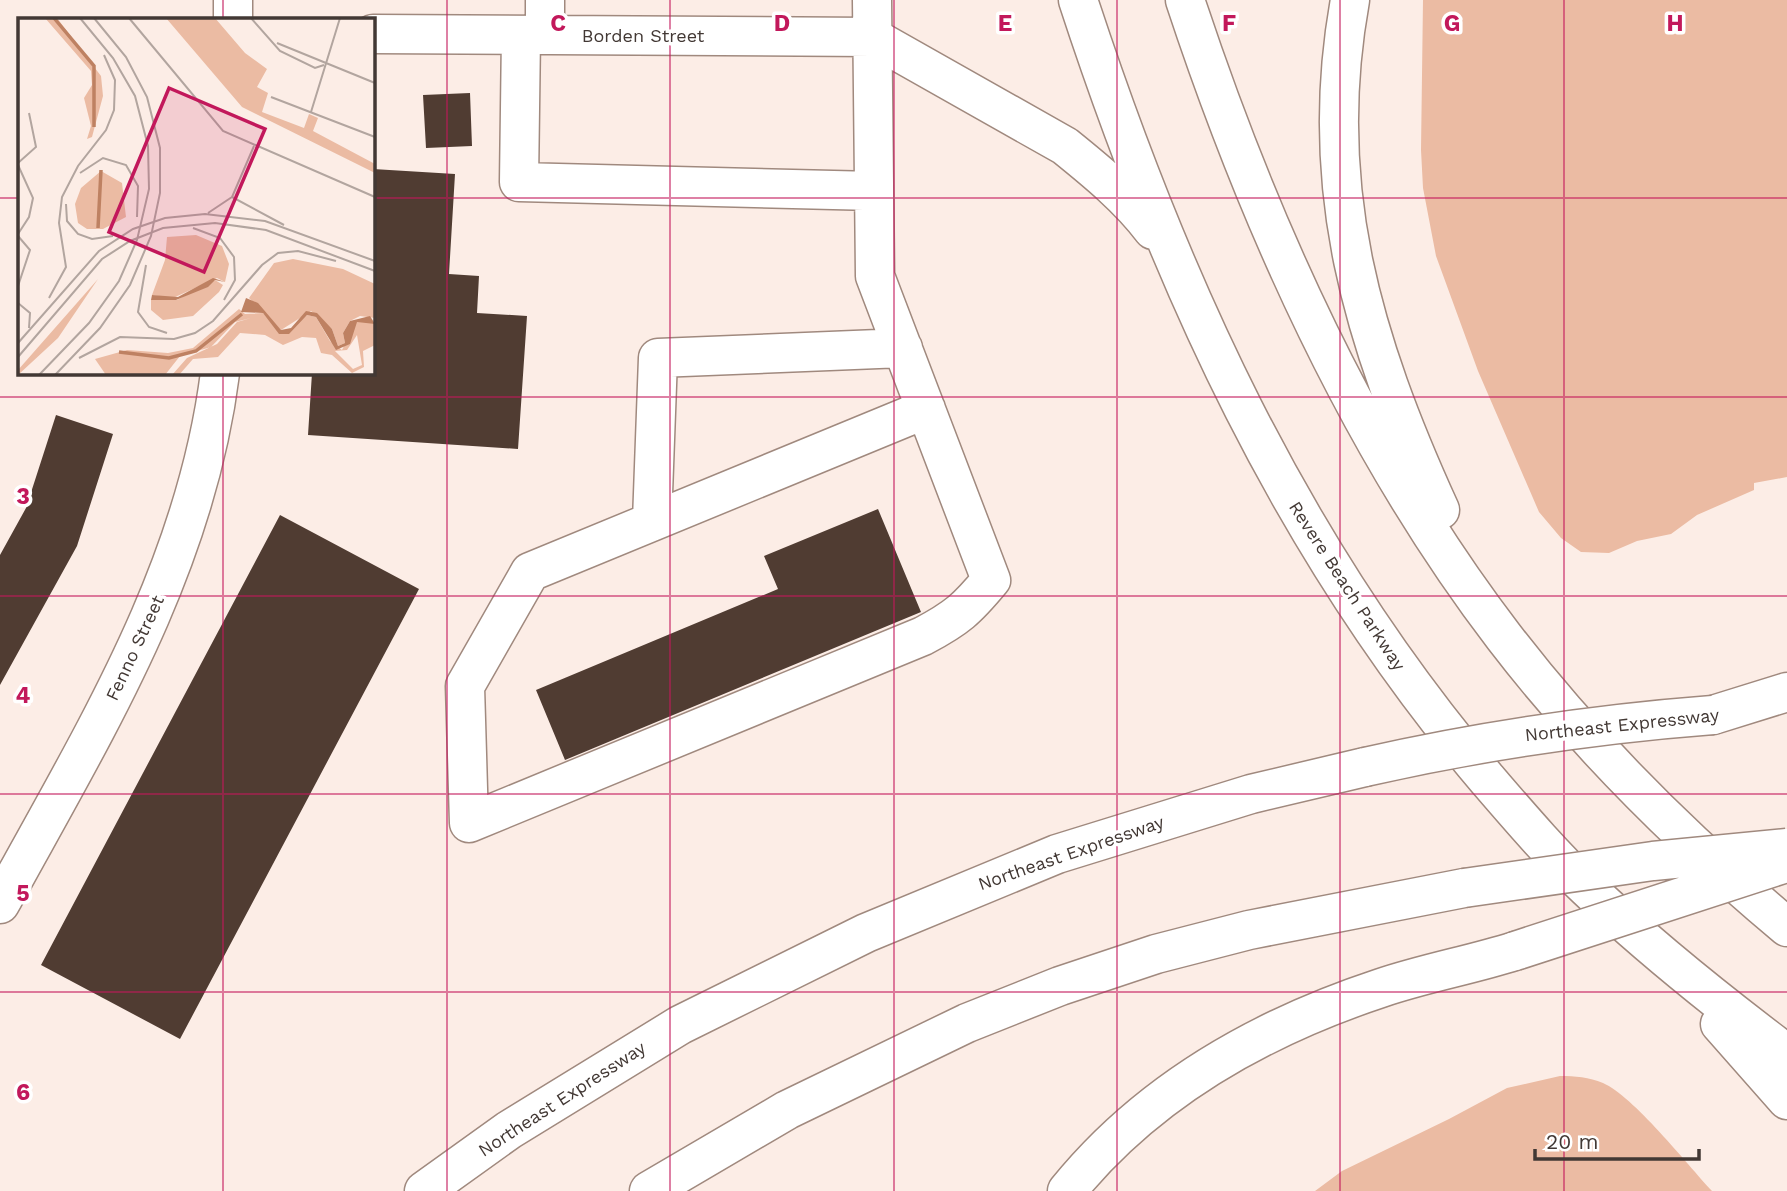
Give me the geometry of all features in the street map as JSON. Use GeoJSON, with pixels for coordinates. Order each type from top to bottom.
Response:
{"type":"FeatureCollection","features":[{"type":"Feature","properties":{"kind":"main road"},"geometry":{"type":"LineString","coordinates":[[233,0],[233,18]]}},
{"type":"Feature","properties":{"kind":"main road","name":"Revere Beach Parkway"},"geometry":{"type":"LineString","coordinates":[[1078,0],[1128,144],[1170,251],[1210,342],[1258,440],[1302,519],[1393,660],[1454,740],[1517,814],[1585,886],[1654,949],[1787,1054]]}},
{"type":"Feature","properties":{"kind":"main road"},"geometry":{"type":"LineString","coordinates":[[1185,0],[1263,207],[1314,319],[1395,474],[1448,559],[1504,637],[1560,706],[1616,768],[1670,823],[1787,926]]}},
{"type":"Feature","properties":{"kind":"main road"},"geometry":{"type":"LineString","coordinates":[[1350,0],[1342,48],[1338,116],[1340,186],[1353,267],[1374,345],[1405,428],[1440,508],[1504,637]]}},
{"type":"Feature","properties":{"kind":"main road"},"geometry":{"type":"LineString","coordinates":[[872,18],[1087,163],[1128,202],[1170,251]]}},
{"type":"Feature","properties":{"kind":"main road"},"geometry":{"type":"LineString","coordinates":[[872,18],[875,276],[903,348],[991,580],[968,608],[948,623],[923,636],[469,823],[465,686],[530,572],[926,409]]}},
{"type":"Feature","properties":{"kind":"main road","name":"Borden Street"},"geometry":{"type":"LineString","coordinates":[[374,34],[537,23],[872,18]]}},
{"type":"Feature","properties":{"kind":"main road"},"geometry":{"type":"LineString","coordinates":[[537,23],[519,182],[874,191]]}},
{"type":"Feature","properties":{"kind":"main road"},"geometry":{"type":"LineString","coordinates":[[652,521],[658,358],[903,348]]}},
{"type":"Feature","properties":{"kind":"main road","name":"Fenno Street"},"geometry":{"type":"LineString","coordinates":[[0,904],[114,696],[155,609],[172,566],[199,478],[220,374]]}},
{"type":"Feature","properties":{"kind":"main road"},"geometry":{"type":"LineString","coordinates":[[1713,715],[1787,692]]}},
{"type":"Feature","properties":{"kind":"main road","name":"Northeast Expressway"},"geometry":{"type":"LineString","coordinates":[[424,1191],[509,1130],[592,1077],[680,1026],[866,933],[1057,854],[1251,794],[1441,750],[1568,729],[1787,710]]}},
{"type":"Feature","properties":{"kind":"main road"},"geometry":{"type":"LineString","coordinates":[[649,1191],[787,1110],[967,1023],[1060,986],[1157,954],[1249,930],[1464,888],[1653,861],[1787,848]]}},
{"type":"Feature","properties":{"kind":"main road"},"geometry":{"type":"LineString","coordinates":[[1067,1191],[1090,1163],[1145,1111],[1186,1082],[1289,1023],[1381,988],[1515,951],[1787,862]]}},
{"type":"Feature","properties":{"kind":"main road"},"geometry":{"type":"LineString","coordinates":[[1654,949],[1787,1100]]}},
{"type":"Feature","properties":{"kind":"shaded area"},"geometry":{"type":"Polygon","coordinates":[[[1423,0],[1787,0],[1787,477],[1754,483],[1754,490],[1697,515],[1671,534],[1637,541],[1609,553],[1581,552],[1561,538],[1539,512],[1478,371],[1436,256],[1423,188],[1421,150],[1423,0]]]}},
{"type":"Feature","properties":{"kind":"shaded area"},"geometry":{"type":"Polygon","coordinates":[[[1560,1076],[1592,1079],[1615,1090],[1644,1116],[1712,1191],[1315,1191],[1342,1171],[1507,1088],[1560,1076]]]}},
{"type":"Feature","properties":{"kind":"building"},"geometry":{"type":"Polygon","coordinates":[[[470,93],[472,146],[426,148],[423,95],[470,93]]]}},
{"type":"Feature","properties":{"kind":"building"},"geometry":{"type":"Polygon","coordinates":[[[374,169],[455,174],[449,274],[479,276],[477,313],[527,316],[518,449],[308,435],[312,374],[374,374],[374,169]]]}},
{"type":"Feature","properties":{"kind":"building"},"geometry":{"type":"Polygon","coordinates":[[[56,415],[113,434],[77,546],[0,685],[0,555],[26,508],[56,415]]]}},
{"type":"Feature","properties":{"kind":"building"},"geometry":{"type":"Polygon","coordinates":[[[878,509],[921,612],[565,760],[536,690],[778,589],[764,556],[878,509]]]}},
{"type":"Feature","properties":{"kind":"building"},"geometry":{"type":"Polygon","coordinates":[[[280,515],[419,589],[180,1039],[41,965],[280,515]]]}}]}
